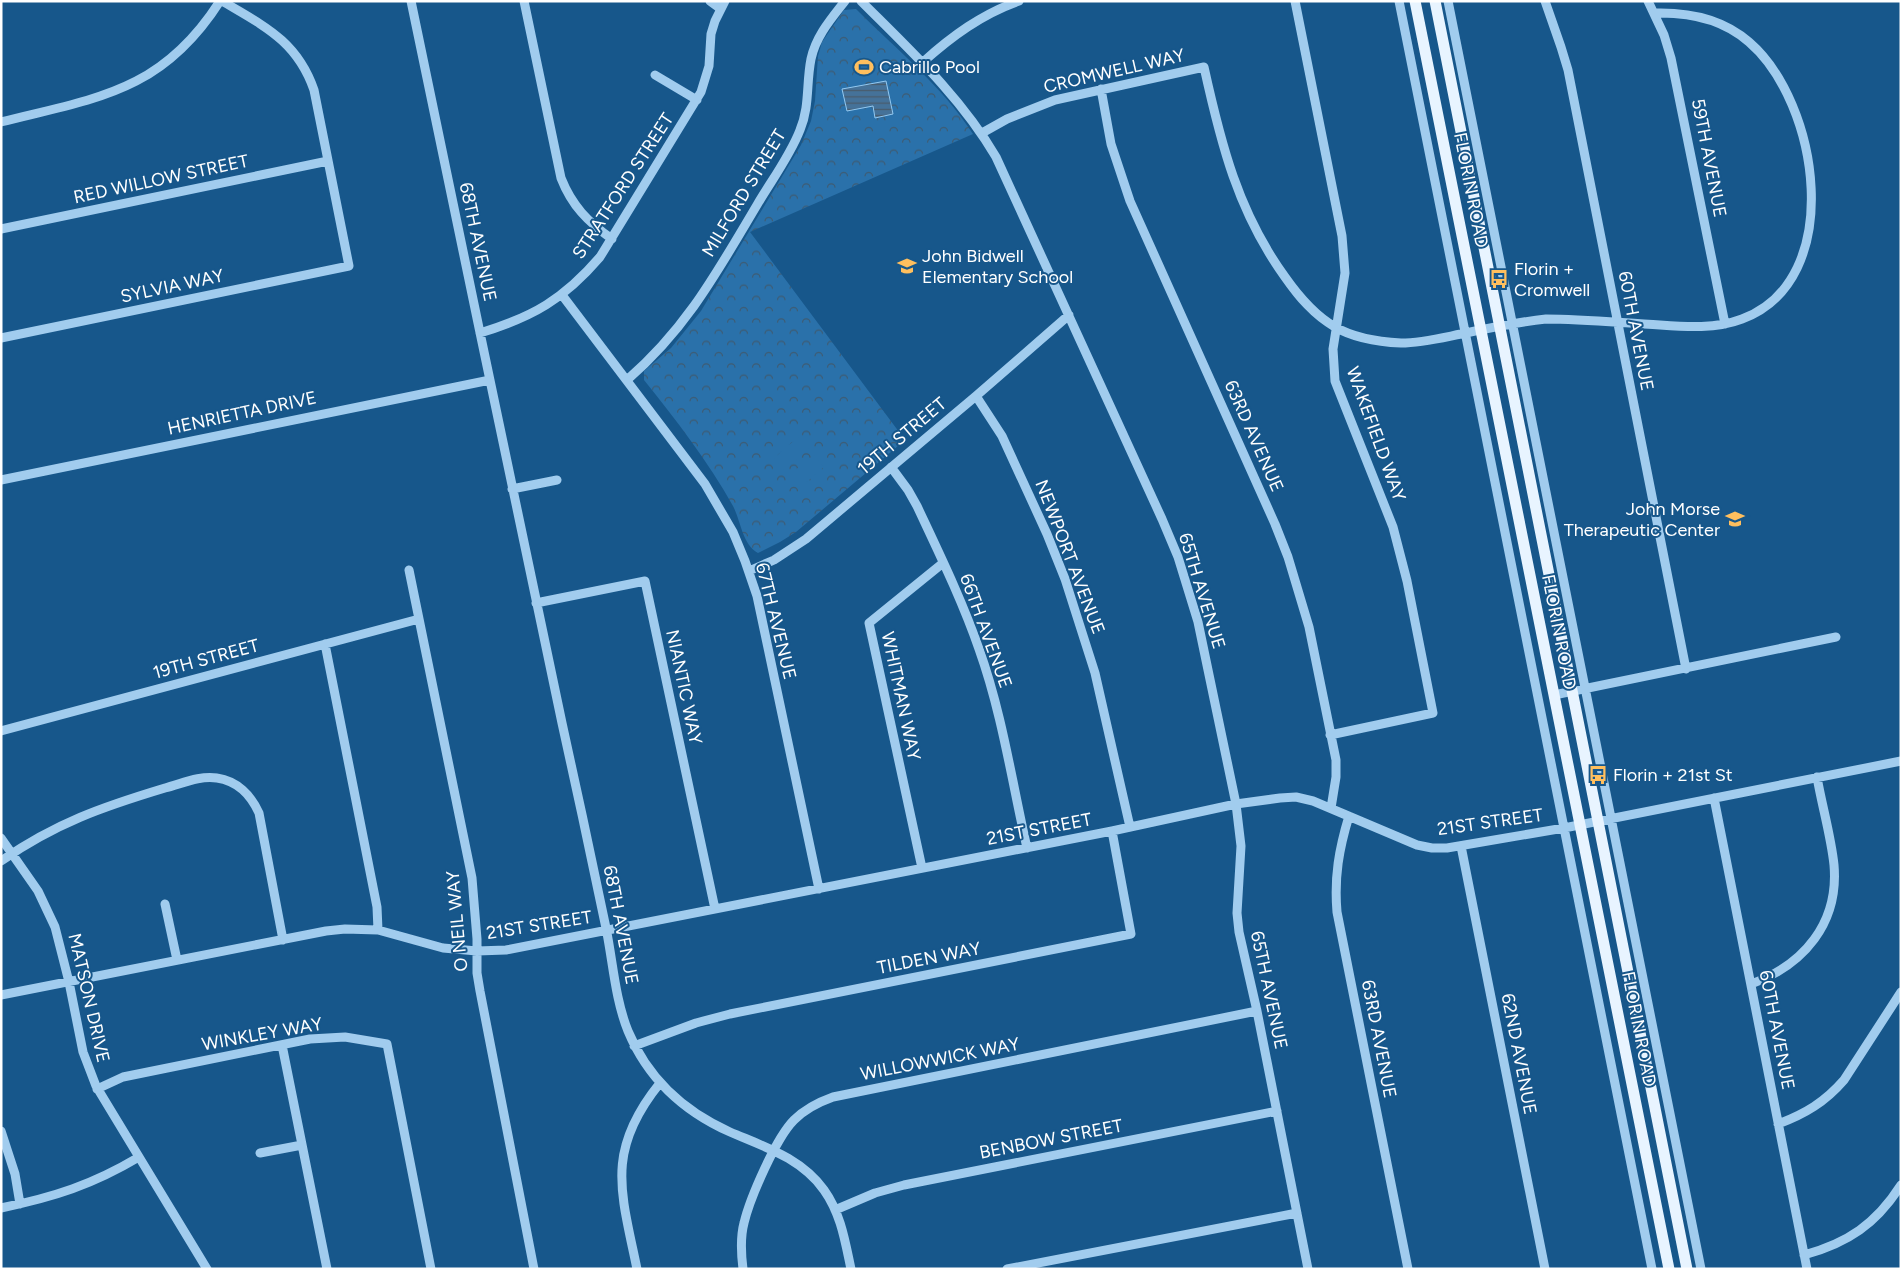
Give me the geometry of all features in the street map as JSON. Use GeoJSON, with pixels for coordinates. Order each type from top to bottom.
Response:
{"type":"FeatureCollection","features":[{"type":"Feature","properties":{"kind":"main road","name":"FLORIN ROAD"},"geometry":{"type":"LineString","coordinates":[[1416,1],[1669,1269]]}},
{"type":"Feature","properties":{"kind":"main road","name":"FLORIN ROAD"},"geometry":{"type":"LineString","coordinates":[[1435,1],[1687,1269]]}},
{"type":"Feature","properties":{"kind":"street"},"geometry":{"type":"LineString","coordinates":[[1,122],[98,98],[135,83],[151,74],[180,51],[196,35],[221,1],[273,31],[293,50],[303,64],[314,90],[328,161]]}},
{"type":"Feature","properties":{"kind":"street","name":"68TH AVENUE"},"geometry":{"type":"LineString","coordinates":[[411,1],[536,603],[607,931],[620,1009],[634,1046],[644,1063],[660,1084],[675,1099],[696,1114],[731,1132],[774,1150],[798,1164],[811,1175],[836,1210],[851,1269]]}},
{"type":"Feature","properties":{"kind":"street"},"geometry":{"type":"LineString","coordinates":[[524,1],[561,178],[567,192],[582,216],[612,239]]}},
{"type":"Feature","properties":{"kind":"street"},"geometry":{"type":"LineString","coordinates":[[710,1],[723,5]]}},
{"type":"Feature","properties":{"kind":"street","name":"MILFORD STREET"},"geometry":{"type":"LineString","coordinates":[[627,380],[671,338],[699,300],[793,145],[806,114],[811,59],[816,44],[827,25],[845,1]]}},
{"type":"Feature","properties":{"kind":"street","name":"65TH AVENUE"},"geometry":{"type":"LineString","coordinates":[[861,1],[923,62],[982,133],[996,157],[1162,520],[1189,590],[1206,655],[1236,804],[1241,846],[1237,913],[1308,1269]]}},
{"type":"Feature","properties":{"kind":"street"},"geometry":{"type":"LineString","coordinates":[[923,62],[957,33],[976,21],[1019,1]]}},
{"type":"Feature","properties":{"kind":"street","name":"WAKEFIELD WAY"},"geometry":{"type":"LineString","coordinates":[[1295,1],[1342,236],[1345,273],[1332,349],[1335,380],[1384,504],[1402,558],[1433,713],[1330,735]]}},
{"type":"Feature","properties":{"kind":"street","name":"FLORIN ROAD"},"geometry":{"type":"LineString","coordinates":[[1399,1],[1652,1269]]}},
{"type":"Feature","properties":{"kind":"street","name":"FLORIN ROAD"},"geometry":{"type":"LineString","coordinates":[[1448,1],[1701,1269]]}},
{"type":"Feature","properties":{"kind":"street","name":"60TH AVENUE"},"geometry":{"type":"LineString","coordinates":[[1545,1],[1568,70],[1686,669]]}},
{"type":"Feature","properties":{"kind":"street","name":"59TH AVENUE"},"geometry":{"type":"LineString","coordinates":[[1648,1],[1664,35],[1673,65],[1725,324]]}},
{"type":"Feature","properties":{"kind":"street","name":"STRATFORD STREET"},"geometry":{"type":"LineString","coordinates":[[480,333],[527,317],[562,295],[584,276],[612,239],[697,100],[706,79],[711,34],[723,5]]}},
{"type":"Feature","properties":{"kind":"street","name":"CROMWELL WAY"},"geometry":{"type":"LineString","coordinates":[[982,133],[1007,119],[1038,106],[1070,96],[1204,67],[1227,162],[1250,218],[1276,264],[1298,295],[1309,307],[1335,327],[1371,340],[1402,343],[1422,342],[1481,329],[1546,318],[1690,327],[1725,324],[1749,316],[1771,302],[1787,286],[1799,264],[1808,233],[1811,203],[1811,172],[1806,142],[1797,113],[1784,86],[1768,62],[1748,41],[1724,26],[1706,18],[1684,13],[1654,12]]}},
{"type":"Feature","properties":{"kind":"street"},"geometry":{"type":"LineString","coordinates":[[655,75],[697,100]]}},
{"type":"Feature","properties":{"kind":"street","name":"63RD AVENUE"},"geometry":{"type":"LineString","coordinates":[[1101,88],[1111,144],[1130,201],[1275,524],[1288,558],[1309,628],[1336,760],[1336,776],[1331,808]]}},
{"type":"Feature","properties":{"kind":"street","name":"RED WILLOW STREET"},"geometry":{"type":"LineString","coordinates":[[1,229],[328,161]]}},
{"type":"Feature","properties":{"kind":"street","name":"SYLVIA WAY"},"geometry":{"type":"LineString","coordinates":[[1,338],[349,266],[328,161]]}},
{"type":"Feature","properties":{"kind":"street","name":"67TH AVENUE"},"geometry":{"type":"LineString","coordinates":[[562,295],[705,484],[733,532],[749,570],[761,614],[819,888]]}},
{"type":"Feature","properties":{"kind":"street","name":"19TH STREET"},"geometry":{"type":"LineString","coordinates":[[749,570],[774,560],[806,539],[976,396],[1068,315]]}},
{"type":"Feature","properties":{"kind":"street","name":"HENRIETTA DRIVE"},"geometry":{"type":"LineString","coordinates":[[1,480],[490,380]]}},
{"type":"Feature","properties":{"kind":"street","name":"NEWPORT AVENUE"},"geometry":{"type":"LineString","coordinates":[[976,396],[1002,436],[1047,534],[1068,587],[1095,673],[1130,827]]}},
{"type":"Feature","properties":{"kind":"street","name":"66TH AVENUE"},"geometry":{"type":"LineString","coordinates":[[891,467],[917,506],[969,622],[991,689],[1027,848]]}},
{"type":"Feature","properties":{"kind":"street"},"geometry":{"type":"LineString","coordinates":[[512,489],[557,480]]}},
{"type":"Feature","properties":{"kind":"street","name":"WHITMAN WAY"},"geometry":{"type":"LineString","coordinates":[[922,868],[869,623],[943,563]]}},
{"type":"Feature","properties":{"kind":"street","name":"O NEIL WAY"},"geometry":{"type":"LineString","coordinates":[[409,570],[472,878],[477,972],[480,991],[534,1269]]}},
{"type":"Feature","properties":{"kind":"street","name":"NIANTIC WAY"},"geometry":{"type":"LineString","coordinates":[[536,603],[644,581],[715,909]]}},
{"type":"Feature","properties":{"kind":"street","name":"19TH STREET"},"geometry":{"type":"LineString","coordinates":[[1,730],[419,619]]}},
{"type":"Feature","properties":{"kind":"street"},"geometry":{"type":"LineString","coordinates":[[1554,696],[1836,637]]}},
{"type":"Feature","properties":{"kind":"street"},"geometry":{"type":"LineString","coordinates":[[325,644],[377,907],[378,930]]}},
{"type":"Feature","properties":{"kind":"street","name":"21ST STREET"},"geometry":{"type":"LineString","coordinates":[[1,995],[346,929],[378,930],[444,948],[477,951],[506,950],[1112,831],[1236,804],[1296,797],[1331,808],[1417,845],[1432,848],[1460,846],[1564,828],[1901,761]]}},
{"type":"Feature","properties":{"kind":"street"},"geometry":{"type":"LineString","coordinates":[[1,861],[61,824],[110,805],[198,779],[217,778],[229,781],[246,792],[254,802],[259,813],[283,940]]}},
{"type":"Feature","properties":{"kind":"street"},"geometry":{"type":"LineString","coordinates":[[1751,984],[1776,974],[1804,953],[1815,939],[1829,910],[1833,892],[1834,863],[1817,778]]}},
{"type":"Feature","properties":{"kind":"street","name":"60TH AVENUE"},"geometry":{"type":"LineString","coordinates":[[1714,798],[1807,1269]]}},
{"type":"Feature","properties":{"kind":"street","name":"63RD AVENUE"},"geometry":{"type":"LineString","coordinates":[[1349,816],[1339,851],[1336,871],[1337,912],[1408,1269]]}},
{"type":"Feature","properties":{"kind":"street","name":"TILDEN WAY"},"geometry":{"type":"LineString","coordinates":[[634,1046],[696,1023],[730,1014],[1131,934],[1112,831]]}},
{"type":"Feature","properties":{"kind":"street","name":"MATSON DRIVE"},"geometry":{"type":"LineString","coordinates":[[1,838],[47,907],[55,927],[69,982],[83,1052],[97,1089],[207,1269]]}},
{"type":"Feature","properties":{"kind":"street","name":"62ND AVENUE"},"geometry":{"type":"LineString","coordinates":[[1460,846],[1545,1269]]}},
{"type":"Feature","properties":{"kind":"street"},"geometry":{"type":"LineString","coordinates":[[165,904],[177,960]]}},
{"type":"Feature","properties":{"kind":"street"},"geometry":{"type":"LineString","coordinates":[[1778,1124],[1810,1111],[1833,1092],[1844,1080],[1901,992]]}},
{"type":"Feature","properties":{"kind":"street","name":"WILLOWWICK WAY"},"geometry":{"type":"LineString","coordinates":[[743,1269],[741,1240],[748,1208],[774,1150],[784,1132],[794,1120],[806,1110],[822,1101],[833,1097],[1257,1011]]}},
{"type":"Feature","properties":{"kind":"street","name":"WINKLEY WAY"},"geometry":{"type":"LineString","coordinates":[[97,1089],[123,1077],[310,1039],[346,1037],[386,1044],[431,1269]]}},
{"type":"Feature","properties":{"kind":"street"},"geometry":{"type":"LineString","coordinates":[[282,1045],[327,1269]]}},
{"type":"Feature","properties":{"kind":"street"},"geometry":{"type":"LineString","coordinates":[[637,1269],[624,1202],[622,1167],[628,1136],[635,1119],[644,1103],[660,1084]]}},
{"type":"Feature","properties":{"kind":"street","name":"BENBOW STREET"},"geometry":{"type":"LineString","coordinates":[[836,1210],[875,1193],[904,1185],[1277,1111]]}},
{"type":"Feature","properties":{"kind":"street"},"geometry":{"type":"LineString","coordinates":[[1,1131],[15,1174],[20,1204]]}},
{"type":"Feature","properties":{"kind":"street"},"geometry":{"type":"LineString","coordinates":[[260,1153],[302,1145]]}},
{"type":"Feature","properties":{"kind":"street"},"geometry":{"type":"LineString","coordinates":[[1,1208],[50,1197],[82,1186],[114,1172],[138,1157]]}},
{"type":"Feature","properties":{"kind":"street"},"geometry":{"type":"LineString","coordinates":[[1804,1255],[1832,1246],[1856,1234],[1882,1211],[1901,1185]]}},
{"type":"Feature","properties":{"kind":"street"},"geometry":{"type":"LineString","coordinates":[[1007,1269],[1297,1213]]}},
{"type":"Feature","properties":{"kind":"green space"},"geometry":{"type":"Polygon","coordinates":[[[856,9],[933,84],[961,116],[973,134],[750,232],[905,440],[796,532],[758,553],[748,544],[736,512],[713,473],[680,426],[644,380],[644,371],[671,348],[701,311],[801,145],[811,121],[815,101],[818,56],[822,42],[844,10],[856,9]]]}},
{"type":"Feature","properties":{"kind":"green space"},"geometry":{"type":"Polygon","coordinates":[[[798,437],[809,449],[784,470],[774,458],[798,437]]]}},
{"type":"Feature","properties":{"kind":"green space"},"geometry":{"type":"Polygon","coordinates":[[[814,455],[824,467],[800,488],[789,475],[814,455]]]}},
{"type":"Feature","properties":{"kind":"shaded area"},"geometry":{"type":"Polygon","coordinates":[[[886,81],[893,114],[875,118],[873,106],[847,111],[842,89],[886,81]]]}},
{"type":"Feature","properties":{"kind":"place","name":"Cabrillo Pool"},"geometry":{"type":"Point","coordinates":[864,67]}},
{"type":"Feature","properties":{"kind":"place","name":"John Bidwell Elementary School"},"geometry":{"type":"Point","coordinates":[907,266]}},
{"type":"Feature","properties":{"kind":"place","name":"Florin + Cromwell"},"geometry":{"type":"Point","coordinates":[1499,279]}},
{"type":"Feature","properties":{"kind":"place","name":"John Morse Therapeutic Center"},"geometry":{"type":"Point","coordinates":[1735,519]}},
{"type":"Feature","properties":{"kind":"place","name":"Florin + 21st St"},"geometry":{"type":"Point","coordinates":[1598,775]}}]}
